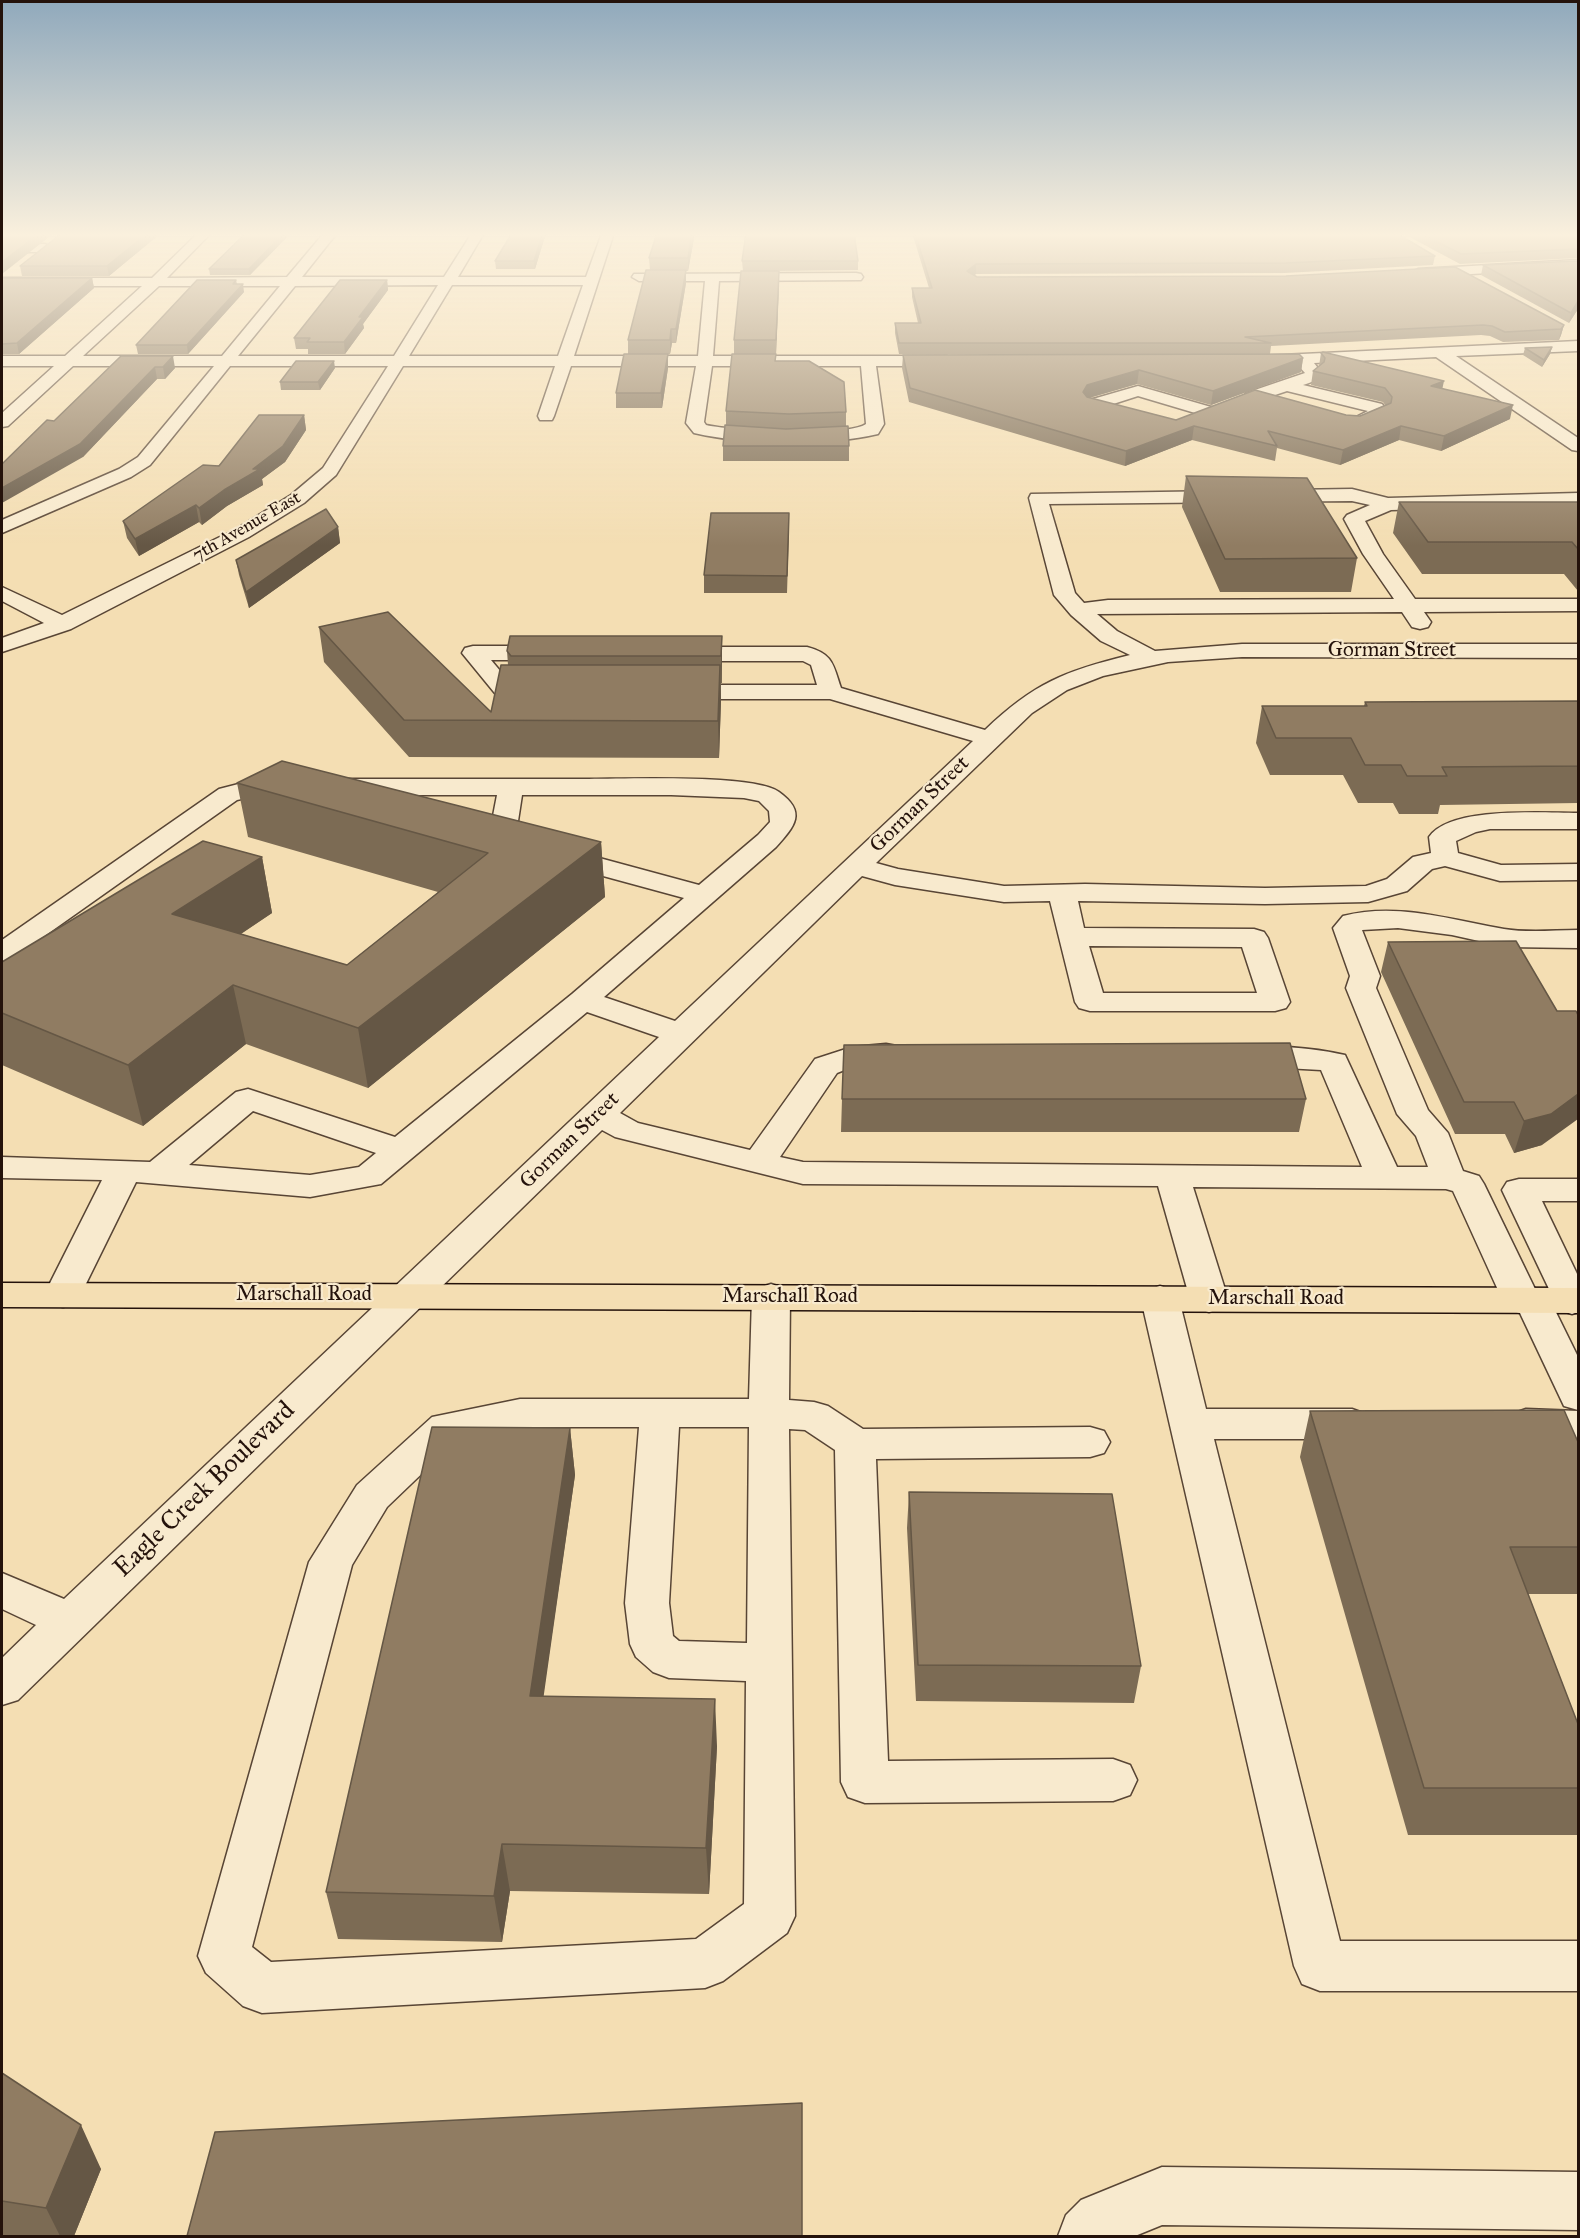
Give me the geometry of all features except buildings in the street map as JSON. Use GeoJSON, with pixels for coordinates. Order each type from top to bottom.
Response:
{"type":"FeatureCollection","features":[{"type":"Feature","properties":{"kind":"main road","name":"Marschall Road"},"geometry":{"type":"LineString","coordinates":[[2,1295],[1575,1301]]}},
{"type":"Feature","properties":{"kind":"street"},"geometry":{"type":"LineString","coordinates":[[2,422],[93,337]]}},
{"type":"Feature","properties":{"kind":"street"},"geometry":{"type":"LineString","coordinates":[[2,527],[125,473],[144,461],[245,337]]}},
{"type":"Feature","properties":{"kind":"street","name":"7th Avenue East"},"geometry":{"type":"LineString","coordinates":[[2,645],[38,635],[63,624],[260,524],[312,489],[330,471],[411,337]]}},
{"type":"Feature","properties":{"kind":"street"},"geometry":{"type":"LineString","coordinates":[[546,416],[573,337]]}},
{"type":"Feature","properties":{"kind":"street"},"geometry":{"type":"LineString","coordinates":[[707,337],[695,423],[700,429],[726,435],[845,435],[872,430],[875,424],[868,361]]}},
{"type":"Feature","properties":{"kind":"street"},"geometry":{"type":"LineString","coordinates":[[1245,361],[1578,346]]}},
{"type":"Feature","properties":{"kind":"street"},"geometry":{"type":"LineString","coordinates":[[1440,353],[1578,446]]}},
{"type":"Feature","properties":{"kind":"street"},"geometry":{"type":"LineString","coordinates":[[1185,424],[1311,376],[1312,372],[1303,360]]}},
{"type":"Feature","properties":{"kind":"street"},"geometry":{"type":"LineString","coordinates":[[2,361],[963,361]]}},
{"type":"Feature","properties":{"kind":"street"},"geometry":{"type":"LineString","coordinates":[[1284,385],[1376,408],[1380,412],[1357,423],[1321,416]]}},
{"type":"Feature","properties":{"kind":"street"},"geometry":{"type":"LineString","coordinates":[[1138,418],[1092,405],[1138,391],[1212,413]]}},
{"type":"Feature","properties":{"kind":"street"},"geometry":{"type":"LineString","coordinates":[[1252,397],[1298,410]]}},
{"type":"Feature","properties":{"kind":"street"},"geometry":{"type":"LineString","coordinates":[[1150,657],[1109,636],[1065,595],[1038,498],[1352,495],[1388,504],[1578,499]]}},
{"type":"Feature","properties":{"kind":"street"},"geometry":{"type":"LineString","coordinates":[[1388,504],[1354,519],[1373,554],[1441,651]]}},
{"type":"Feature","properties":{"kind":"street"},"geometry":{"type":"LineString","coordinates":[[2,593],[63,624]]}},
{"type":"Feature","properties":{"kind":"street"},"geometry":{"type":"LineString","coordinates":[[1079,610],[1108,606],[1578,605]]}},
{"type":"Feature","properties":{"kind":"street","name":"Gorman Street"},"geometry":{"type":"LineString","coordinates":[[409,1295],[1013,716],[1057,685],[1108,666],[1163,654],[1250,650],[1578,651]]}},
{"type":"Feature","properties":{"kind":"street"},"geometry":{"type":"LineString","coordinates":[[564,692],[506,692],[473,653],[568,653]]}},
{"type":"Feature","properties":{"kind":"street"},"geometry":{"type":"LineString","coordinates":[[652,654],[807,654],[821,661],[831,692]]}},
{"type":"Feature","properties":{"kind":"street"},"geometry":{"type":"LineString","coordinates":[[657,692],[831,692],[991,739]]}},
{"type":"Feature","properties":{"kind":"street"},"geometry":{"type":"LineString","coordinates":[[511,787],[505,821],[510,833],[536,849],[705,895]]}},
{"type":"Feature","properties":{"kind":"street"},"geometry":{"type":"LineString","coordinates":[[2,953],[228,794],[254,788],[671,787],[744,790],[768,796],[782,809],[783,824],[767,841],[583,1000],[369,1176],[310,1186],[159,1172],[2,1167]]}},
{"type":"Feature","properties":{"kind":"street"},"geometry":{"type":"LineString","coordinates":[[1445,858],[1442,837],[1469,825],[1490,821],[1578,821]]}},
{"type":"Feature","properties":{"kind":"street"},"geometry":{"type":"LineString","coordinates":[[857,866],[895,877],[1004,894],[1265,896],[1368,894],[1397,885],[1423,863],[1445,858],[1500,873],[1578,872]]}},
{"type":"Feature","properties":{"kind":"street"},"geometry":{"type":"LineString","coordinates":[[1062,893],[1072,937],[1090,1002],[1275,1002],[1254,938],[1072,937]]}},
{"type":"Feature","properties":{"kind":"street"},"geometry":{"type":"LineString","coordinates":[[1578,939],[1506,938],[1452,926],[1398,919],[1353,922],[1347,928],[1365,976],[1361,988],[1413,1114],[1431,1133],[1527,1301],[1578,1396]]}},
{"type":"Feature","properties":{"kind":"street"},"geometry":{"type":"LineString","coordinates":[[583,1000],[682,1034]]}},
{"type":"Feature","properties":{"kind":"street"},"geometry":{"type":"LineString","coordinates":[[759,1162],[826,1066],[852,1056],[912,1054]]}},
{"type":"Feature","properties":{"kind":"street"},"geometry":{"type":"LineString","coordinates":[[1224,1057],[1308,1058],[1334,1062],[1384,1178]]}},
{"type":"Feature","properties":{"kind":"street"},"geometry":{"type":"LineString","coordinates":[[159,1172],[248,1099],[400,1150]]}},
{"type":"Feature","properties":{"kind":"street"},"geometry":{"type":"LineString","coordinates":[[598,1114],[627,1130],[803,1173],[1384,1178],[1519,1190],[1578,1190]]}},
{"type":"Feature","properties":{"kind":"street"},"geometry":{"type":"LineString","coordinates":[[63,1295],[124,1170]]}},
{"type":"Feature","properties":{"kind":"street"},"geometry":{"type":"LineString","coordinates":[[1172,1176],[1209,1299]]}},
{"type":"Feature","properties":{"kind":"street"},"geometry":{"type":"LineString","coordinates":[[1519,1190],[1575,1301]]}},
{"type":"Feature","properties":{"kind":"street","name":"Eagle Creek Boulevard"},"geometry":{"type":"LineString","coordinates":[[2,1686],[409,1295]]}},
{"type":"Feature","properties":{"kind":"street"},"geometry":{"type":"LineString","coordinates":[[771,1297],[769,1413],[768,1916],[705,1963],[262,1989],[224,1956],[331,1562],[372,1496],[446,1427],[520,1413],[769,1413],[814,1416],[855,1444],[1090,1442]]}},
{"type":"Feature","properties":{"kind":"street"},"geometry":{"type":"LineString","coordinates":[[1161,1299],[1320,1966],[1578,1966]]}},
{"type":"Feature","properties":{"kind":"street"},"geometry":{"type":"LineString","coordinates":[[660,1413],[647,1603],[652,1644],[669,1659],[768,1663]]}},
{"type":"Feature","properties":{"kind":"street"},"geometry":{"type":"LineString","coordinates":[[1191,1424],[1390,1424]]}},
{"type":"Feature","properties":{"kind":"street"},"geometry":{"type":"LineString","coordinates":[[1496,1424],[1577,1443]]}},
{"type":"Feature","properties":{"kind":"street"},"geometry":{"type":"LineString","coordinates":[[855,1444],[865,1782],[1113,1780]]}},
{"type":"Feature","properties":{"kind":"street"},"geometry":{"type":"LineString","coordinates":[[2,1590],[69,1621]]}},
{"type":"Feature","properties":{"kind":"street"},"geometry":{"type":"LineString","coordinates":[[1087,2236],[1102,2221],[1162,2196],[1578,2201]]}}]}
